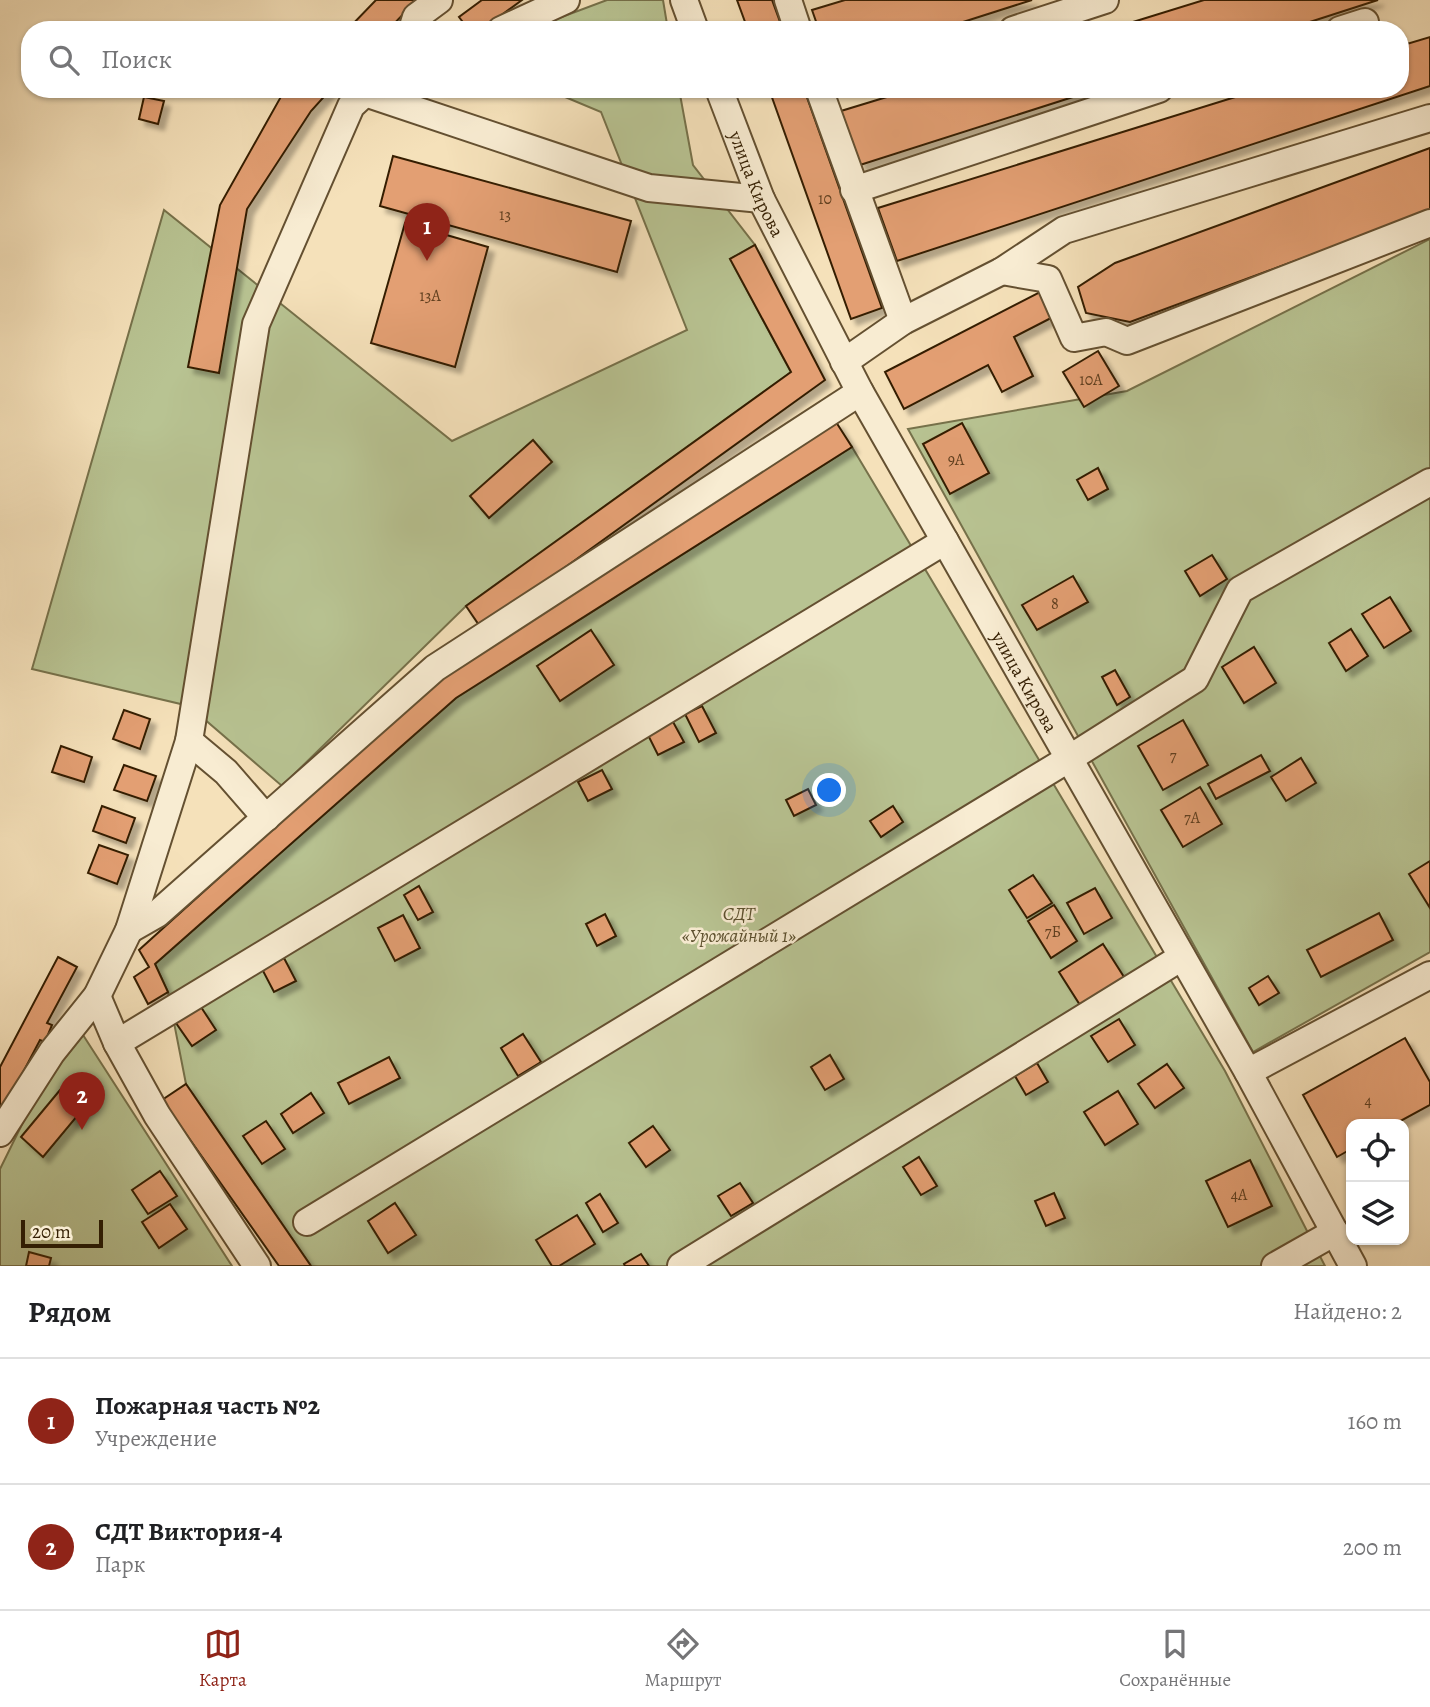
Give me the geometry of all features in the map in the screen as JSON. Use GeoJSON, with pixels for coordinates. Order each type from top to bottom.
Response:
{"type":"FeatureCollection","features":[{"type":"Feature","properties":{"kind":"street"},"geometry":{"type":"LineString","coordinates":[[415,21],[416,17],[439,0]]}},
{"type":"Feature","properties":{"kind":"street"},"geometry":{"type":"LineString","coordinates":[[520,21],[566,0]]}},
{"type":"Feature","properties":{"kind":"street"},"geometry":{"type":"LineString","coordinates":[[684,0],[692,21]]}},
{"type":"Feature","properties":{"kind":"street"},"geometry":{"type":"LineString","coordinates":[[788,0],[795,21]]}},
{"type":"Feature","properties":{"kind":"street"},"geometry":{"type":"LineString","coordinates":[[1041,21],[1105,0]]}},
{"type":"Feature","properties":{"kind":"street"},"geometry":{"type":"LineString","coordinates":[[0,1133],[52,1052],[97,996],[129,930],[189,741],[256,324],[351,106],[361,98]]}},
{"type":"Feature","properties":{"kind":"street"},"geometry":{"type":"LineString","coordinates":[[389,98],[649,188],[761,199]]}},
{"type":"Feature","properties":{"kind":"street","name":"улица Кирова"},"geometry":{"type":"LineString","coordinates":[[722,98],[761,199],[860,392],[1248,1072],[1353,1266]]}},
{"type":"Feature","properties":{"kind":"street"},"geometry":{"type":"LineString","coordinates":[[825,98],[854,190],[903,321]]}},
{"type":"Feature","properties":{"kind":"street"},"geometry":{"type":"LineString","coordinates":[[854,190],[1132,98]]}},
{"type":"Feature","properties":{"kind":"street"},"geometry":{"type":"LineString","coordinates":[[844,362],[903,321],[1002,271],[1064,230],[1430,118]]}},
{"type":"Feature","properties":{"kind":"street"},"geometry":{"type":"LineString","coordinates":[[1002,271],[1048,279],[1074,338],[1106,332],[1127,341],[1430,223]]}},
{"type":"Feature","properties":{"kind":"street"},"geometry":{"type":"LineString","coordinates":[[129,930],[157,915],[435,668],[860,392]]}},
{"type":"Feature","properties":{"kind":"street"},"geometry":{"type":"LineString","coordinates":[[307,1222],[1070,758],[1195,679],[1240,590],[1430,482]]}},
{"type":"Feature","properties":{"kind":"street"},"geometry":{"type":"LineString","coordinates":[[117,1043],[945,541]]}},
{"type":"Feature","properties":{"kind":"street"},"geometry":{"type":"LineString","coordinates":[[189,741],[226,772],[266,818]]}},
{"type":"Feature","properties":{"kind":"street"},"geometry":{"type":"LineString","coordinates":[[681,1266],[1182,957]]}},
{"type":"Feature","properties":{"kind":"street"},"geometry":{"type":"LineString","coordinates":[[1248,1072],[1430,975]]}},
{"type":"Feature","properties":{"kind":"street"},"geometry":{"type":"LineString","coordinates":[[97,996],[117,1043],[157,1115],[257,1266]]}},
{"type":"Feature","properties":{"kind":"street"},"geometry":{"type":"LineString","coordinates":[[1275,1266],[1335,1232]]}},
{"type":"Feature","properties":{"kind":"green space"},"geometry":{"type":"Polygon","coordinates":[[[607,0],[663,0],[666,21],[551,21],[607,0]]]}},
{"type":"Feature","properties":{"kind":"green space"},"geometry":{"type":"Polygon","coordinates":[[[568,98],[681,98],[693,165],[755,245],[730,259],[791,372],[466,606],[282,786],[189,706],[32,669],[164,210],[452,441],[687,330],[601,112],[568,98]]]}},
{"type":"Feature","properties":{"kind":"green space"},"geometry":{"type":"Polygon","coordinates":[[[1430,239],[1430,952],[1253,1052],[908,429],[1127,391],[1430,239]]]}},
{"type":"Feature","properties":{"kind":"green space","name":"СДТ «Урожайный 1»"},"geometry":{"type":"Polygon","coordinates":[[[852,447],[1225,1071],[1325,1266],[311,1266],[186,1084],[168,992],[155,964],[456,698],[852,447]]]}},
{"type":"Feature","properties":{"kind":"green space"},"geometry":{"type":"Polygon","coordinates":[[[83,1035],[232,1266],[0,1266],[0,1169],[38,1092],[83,1035]]]}},
{"type":"Feature","properties":{"kind":"building"},"geometry":{"type":"Polygon","coordinates":[[[376,0],[417,0],[397,21],[356,21],[376,0]]]}},
{"type":"Feature","properties":{"kind":"building"},"geometry":{"type":"Polygon","coordinates":[[[482,0],[522,0],[493,21],[462,21],[459,17],[482,0]]]}},
{"type":"Feature","properties":{"kind":"building"},"geometry":{"type":"Polygon","coordinates":[[[737,0],[772,0],[780,21],[745,21],[737,0]]]}},
{"type":"Feature","properties":{"kind":"building"},"geometry":{"type":"Polygon","coordinates":[[[845,0],[1032,0],[966,21],[816,21],[812,10],[845,0]]]}},
{"type":"Feature","properties":{"kind":"building"},"geometry":{"type":"Polygon","coordinates":[[[1204,0],[1378,0],[1313,21],[1136,21],[1204,0]]]}},
{"type":"Feature","properties":{"kind":"building"},"geometry":{"type":"Polygon","coordinates":[[[1430,37],[1430,86],[1409,93],[1409,43],[1430,37]]]}},
{"type":"Feature","properties":{"kind":"building"},"geometry":{"type":"Polygon","coordinates":[[[144,98],[164,101],[158,124],[139,119],[144,98]]]}},
{"type":"Feature","properties":{"kind":"building"},"geometry":{"type":"Polygon","coordinates":[[[280,98],[323,98],[311,111],[247,209],[219,373],[188,367],[220,205],[280,98]]]}},
{"type":"Feature","properties":{"kind":"building"},"geometry":{"type":"Polygon","coordinates":[[[772,98],[807,98],[882,308],[851,319],[772,98]]]}},
{"type":"Feature","properties":{"kind":"building"},"geometry":{"type":"Polygon","coordinates":[[[884,98],[1070,98],[860,165],[841,111],[884,98]]]}},
{"type":"Feature","properties":{"kind":"building"},"geometry":{"type":"Polygon","coordinates":[[[1232,98],[1393,98],[897,261],[878,208],[1232,98]]]}},
{"type":"Feature","properties":{"kind":"building"},"geometry":{"type":"Polygon","coordinates":[[[1430,148],[1430,211],[1130,322],[1086,313],[1078,287],[1115,263],[1430,148]]]}},
{"type":"Feature","properties":{"kind":"building"},"geometry":{"type":"Polygon","coordinates":[[[393,156],[631,221],[617,272],[380,206],[393,156]]]}},
{"type":"Feature","properties":{"kind":"building"},"geometry":{"type":"Polygon","coordinates":[[[405,223],[488,247],[455,367],[371,343],[405,223]]]}},
{"type":"Feature","properties":{"kind":"building"},"geometry":{"type":"Polygon","coordinates":[[[755,245],[825,380],[481,628],[466,606],[791,372],[730,259],[755,245]]]}},
{"type":"Feature","properties":{"kind":"building"},"geometry":{"type":"Polygon","coordinates":[[[1040,292],[1053,317],[1014,337],[1033,376],[1002,392],[988,365],[904,409],[885,372],[1040,292]]]}},
{"type":"Feature","properties":{"kind":"building"},"geometry":{"type":"Polygon","coordinates":[[[1098,351],[1119,386],[1084,407],[1063,372],[1098,351]]]}},
{"type":"Feature","properties":{"kind":"building"},"geometry":{"type":"Polygon","coordinates":[[[836,422],[852,447],[456,698],[155,964],[168,992],[148,1004],[134,977],[149,967],[139,950],[441,677],[836,422]]]}},
{"type":"Feature","properties":{"kind":"building"},"geometry":{"type":"Polygon","coordinates":[[[962,423],[989,473],[950,494],[923,444],[962,423]]]}},
{"type":"Feature","properties":{"kind":"building"},"geometry":{"type":"Polygon","coordinates":[[[533,440],[552,462],[489,518],[470,496],[533,440]]]}},
{"type":"Feature","properties":{"kind":"building"},"geometry":{"type":"Polygon","coordinates":[[[1098,468],[1108,489],[1088,500],[1077,480],[1098,468]]]}},
{"type":"Feature","properties":{"kind":"building"},"geometry":{"type":"Polygon","coordinates":[[[1212,555],[1227,579],[1200,596],[1185,571],[1212,555]]]}},
{"type":"Feature","properties":{"kind":"building"},"geometry":{"type":"Polygon","coordinates":[[[1073,576],[1088,602],[1037,630],[1022,605],[1073,576]]]}},
{"type":"Feature","properties":{"kind":"building"},"geometry":{"type":"Polygon","coordinates":[[[1390,597],[1411,631],[1384,648],[1362,614],[1390,597]]]}},
{"type":"Feature","properties":{"kind":"building"},"geometry":{"type":"Polygon","coordinates":[[[1351,629],[1368,656],[1346,671],[1329,643],[1351,629]]]}},
{"type":"Feature","properties":{"kind":"building"},"geometry":{"type":"Polygon","coordinates":[[[591,630],[614,665],[560,701],[537,666],[591,630]]]}},
{"type":"Feature","properties":{"kind":"building"},"geometry":{"type":"Polygon","coordinates":[[[1254,647],[1276,683],[1244,703],[1222,667],[1254,647]]]}},
{"type":"Feature","properties":{"kind":"building"},"geometry":{"type":"Polygon","coordinates":[[[1115,670],[1130,697],[1117,705],[1102,677],[1115,670]]]}},
{"type":"Feature","properties":{"kind":"building"},"geometry":{"type":"Polygon","coordinates":[[[702,706],[716,733],[699,742],[685,714],[702,706]]]}},
{"type":"Feature","properties":{"kind":"building"},"geometry":{"type":"Polygon","coordinates":[[[124,710],[150,719],[140,749],[113,739],[124,710]]]}},
{"type":"Feature","properties":{"kind":"building"},"geometry":{"type":"Polygon","coordinates":[[[672,720],[684,742],[658,755],[647,733],[672,720]]]}},
{"type":"Feature","properties":{"kind":"building"},"geometry":{"type":"Polygon","coordinates":[[[1183,720],[1208,765],[1163,790],[1138,746],[1183,720]]]}},
{"type":"Feature","properties":{"kind":"building"},"geometry":{"type":"Polygon","coordinates":[[[61,746],[92,757],[84,782],[52,772],[61,746]]]}},
{"type":"Feature","properties":{"kind":"building"},"geometry":{"type":"Polygon","coordinates":[[[1261,755],[1270,771],[1216,799],[1208,784],[1261,755]]]}},
{"type":"Feature","properties":{"kind":"building"},"geometry":{"type":"Polygon","coordinates":[[[1301,758],[1316,783],[1286,801],[1271,777],[1301,758]]]}},
{"type":"Feature","properties":{"kind":"building"},"geometry":{"type":"Polygon","coordinates":[[[124,765],[156,776],[147,801],[114,790],[124,765]]]}},
{"type":"Feature","properties":{"kind":"building"},"geometry":{"type":"Polygon","coordinates":[[[602,770],[612,789],[588,801],[578,782],[602,770]]]}},
{"type":"Feature","properties":{"kind":"building"},"geometry":{"type":"Polygon","coordinates":[[[1200,787],[1222,824],[1183,847],[1161,810],[1200,787]]]}},
{"type":"Feature","properties":{"kind":"building"},"geometry":{"type":"Polygon","coordinates":[[[808,789],[816,805],[794,816],[786,800],[808,789]]]}},
{"type":"Feature","properties":{"kind":"building"},"geometry":{"type":"Polygon","coordinates":[[[102,806],[135,818],[126,843],[93,831],[102,806]]]}},
{"type":"Feature","properties":{"kind":"building"},"geometry":{"type":"Polygon","coordinates":[[[893,806],[903,822],[881,837],[870,821],[893,806]]]}},
{"type":"Feature","properties":{"kind":"building"},"geometry":{"type":"Polygon","coordinates":[[[99,845],[128,855],[117,884],[88,873],[99,845]]]}},
{"type":"Feature","properties":{"kind":"building"},"geometry":{"type":"Polygon","coordinates":[[[1430,861],[1430,908],[1409,874],[1430,861]]]}},
{"type":"Feature","properties":{"kind":"building"},"geometry":{"type":"Polygon","coordinates":[[[1033,875],[1052,903],[1027,918],[1009,890],[1033,875]]]}},
{"type":"Feature","properties":{"kind":"building"},"geometry":{"type":"Polygon","coordinates":[[[419,886],[433,912],[418,920],[404,895],[419,886]]]}},
{"type":"Feature","properties":{"kind":"building"},"geometry":{"type":"Polygon","coordinates":[[[1095,888],[1112,918],[1084,934],[1067,903],[1095,888]]]}},
{"type":"Feature","properties":{"kind":"building"},"geometry":{"type":"Polygon","coordinates":[[[1054,905],[1077,941],[1051,958],[1028,921],[1054,905]]]}},
{"type":"Feature","properties":{"kind":"building"},"geometry":{"type":"Polygon","coordinates":[[[1379,913],[1393,940],[1321,977],[1307,950],[1379,913]]]}},
{"type":"Feature","properties":{"kind":"building"},"geometry":{"type":"Polygon","coordinates":[[[605,914],[616,936],[597,946],[586,924],[605,914]]]}},
{"type":"Feature","properties":{"kind":"building"},"geometry":{"type":"Polygon","coordinates":[[[403,915],[420,948],[395,961],[378,928],[403,915]]]}},
{"type":"Feature","properties":{"kind":"building"},"geometry":{"type":"Polygon","coordinates":[[[1103,944],[1124,977],[1080,1005],[1059,972],[1103,944]]]}},
{"type":"Feature","properties":{"kind":"building"},"geometry":{"type":"Polygon","coordinates":[[[58,957],[77,967],[47,1023],[52,1025],[45,1042],[40,1040],[8,1101],[0,1110],[0,1067],[58,957]]]}},
{"type":"Feature","properties":{"kind":"building"},"geometry":{"type":"Polygon","coordinates":[[[284,958],[296,981],[274,992],[262,969],[284,958]]]}},
{"type":"Feature","properties":{"kind":"building"},"geometry":{"type":"Polygon","coordinates":[[[1268,976],[1279,993],[1259,1005],[1249,988],[1268,976]]]}},
{"type":"Feature","properties":{"kind":"building"},"geometry":{"type":"Polygon","coordinates":[[[201,1007],[216,1030],[192,1046],[176,1023],[201,1007]]]}},
{"type":"Feature","properties":{"kind":"building"},"geometry":{"type":"Polygon","coordinates":[[[1119,1019],[1135,1045],[1108,1062],[1091,1036],[1119,1019]]]}},
{"type":"Feature","properties":{"kind":"building"},"geometry":{"type":"Polygon","coordinates":[[[523,1034],[541,1062],[518,1076],[501,1048],[523,1034]]]}},
{"type":"Feature","properties":{"kind":"building"},"geometry":{"type":"Polygon","coordinates":[[[1405,1038],[1430,1082],[1430,1105],[1404,1119],[1346,1119],[1346,1152],[1337,1157],[1303,1095],[1405,1038]]]}},
{"type":"Feature","properties":{"kind":"building"},"geometry":{"type":"Polygon","coordinates":[[[830,1055],[844,1079],[825,1090],[811,1067],[830,1055]]]}},
{"type":"Feature","properties":{"kind":"building"},"geometry":{"type":"Polygon","coordinates":[[[389,1057],[400,1078],[349,1104],[338,1083],[389,1057]]]}},
{"type":"Feature","properties":{"kind":"building"},"geometry":{"type":"Polygon","coordinates":[[[1037,1063],[1048,1082],[1026,1095],[1015,1076],[1037,1063]]]}},
{"type":"Feature","properties":{"kind":"building"},"geometry":{"type":"Polygon","coordinates":[[[1167,1064],[1184,1088],[1155,1108],[1138,1084],[1167,1064]]]}},
{"type":"Feature","properties":{"kind":"building"},"geometry":{"type":"Polygon","coordinates":[[[65,1084],[88,1103],[43,1157],[21,1137],[65,1084]]]}},
{"type":"Feature","properties":{"kind":"building"},"geometry":{"type":"Polygon","coordinates":[[[186,1084],[311,1266],[279,1266],[162,1100],[186,1084]]]}},
{"type":"Feature","properties":{"kind":"building"},"geometry":{"type":"Polygon","coordinates":[[[1118,1091],[1138,1124],[1105,1145],[1084,1112],[1118,1091]]]}},
{"type":"Feature","properties":{"kind":"building"},"geometry":{"type":"Polygon","coordinates":[[[311,1093],[324,1113],[293,1133],[281,1114],[311,1093]]]}},
{"type":"Feature","properties":{"kind":"building"},"geometry":{"type":"Polygon","coordinates":[[[266,1121],[285,1149],[262,1164],[243,1136],[266,1121]]]}},
{"type":"Feature","properties":{"kind":"building"},"geometry":{"type":"Polygon","coordinates":[[[653,1126],[670,1150],[646,1167],[629,1143],[653,1126]]]}},
{"type":"Feature","properties":{"kind":"building"},"geometry":{"type":"Polygon","coordinates":[[[919,1157],[937,1186],[921,1195],[903,1167],[919,1157]]]}},
{"type":"Feature","properties":{"kind":"building"},"geometry":{"type":"Polygon","coordinates":[[[1250,1160],[1272,1206],[1228,1227],[1206,1181],[1250,1160]]]}},
{"type":"Feature","properties":{"kind":"building"},"geometry":{"type":"Polygon","coordinates":[[[160,1171],[177,1196],[148,1214],[132,1190],[160,1171]]]}},
{"type":"Feature","properties":{"kind":"building"},"geometry":{"type":"Polygon","coordinates":[[[740,1183],[753,1203],[731,1216],[718,1196],[740,1183]]]}},
{"type":"Feature","properties":{"kind":"building"},"geometry":{"type":"Polygon","coordinates":[[[1054,1193],[1065,1218],[1046,1226],[1035,1201],[1054,1193]]]}},
{"type":"Feature","properties":{"kind":"building"},"geometry":{"type":"Polygon","coordinates":[[[600,1194],[618,1223],[603,1232],[586,1203],[600,1194]]]}},
{"type":"Feature","properties":{"kind":"building"},"geometry":{"type":"Polygon","coordinates":[[[395,1203],[416,1235],[388,1253],[368,1221],[395,1203]]]}},
{"type":"Feature","properties":{"kind":"building"},"geometry":{"type":"Polygon","coordinates":[[[170,1204],[187,1229],[159,1248],[142,1222],[170,1204]]]}},
{"type":"Feature","properties":{"kind":"building"},"geometry":{"type":"Polygon","coordinates":[[[577,1215],[595,1244],[559,1266],[552,1266],[536,1240],[577,1215]]]}},
{"type":"Feature","properties":{"kind":"building"},"geometry":{"type":"Polygon","coordinates":[[[29,1252],[51,1258],[49,1266],[26,1266],[29,1252]]]}},
{"type":"Feature","properties":{"kind":"building"},"geometry":{"type":"Polygon","coordinates":[[[641,1254],[649,1266],[625,1266],[624,1264],[641,1254]]]}},
{"type":"Feature","properties":{"kind":"place","name":"Пожарная часть №2"},"geometry":{"type":"Point","coordinates":[427,261]}},
{"type":"Feature","properties":{"kind":"place","name":"СДТ Виктория-4"},"geometry":{"type":"Point","coordinates":[82,1130]}}]}
